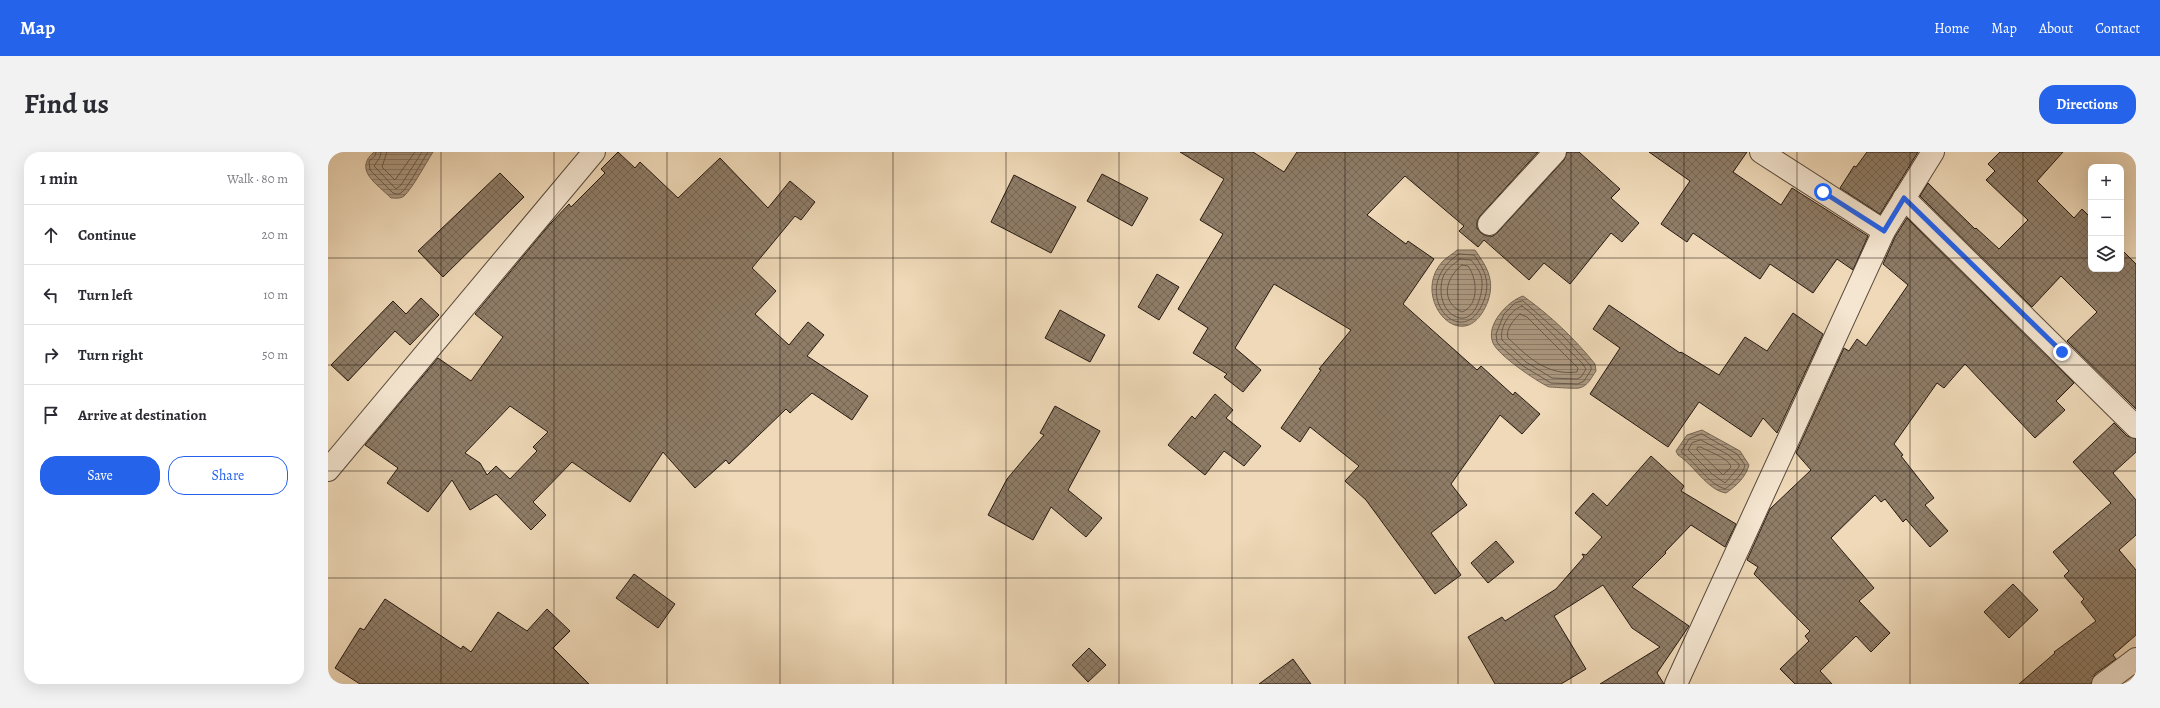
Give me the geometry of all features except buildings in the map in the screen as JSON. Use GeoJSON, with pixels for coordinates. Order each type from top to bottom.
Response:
{"type":"FeatureCollection","features":[{"type":"Feature","properties":{"kind":"street"},"geometry":{"type":"LineString","coordinates":[[328,470],[594,152]]}},
{"type":"Feature","properties":{"kind":"street"},"geometry":{"type":"LineString","coordinates":[[1489,224],[1555,152]]}},
{"type":"Feature","properties":{"kind":"street"},"geometry":{"type":"LineString","coordinates":[[1761,152],[1884,231]]}},
{"type":"Feature","properties":{"kind":"street"},"geometry":{"type":"LineString","coordinates":[[1676,684],[1884,231],[1933,152]]}},
{"type":"Feature","properties":{"kind":"street"},"geometry":{"type":"LineString","coordinates":[[1904,198],[2041,331],[2136,427]]}},
{"type":"Feature","properties":{"kind":"street"},"geometry":{"type":"LineString","coordinates":[[2103,684],[2136,660]]}},
{"type":"Feature","properties":{"kind":"water"},"geometry":{"type":"Polygon","coordinates":[[[374,152],[433,152],[407,193],[399,198],[391,198],[374,182],[366,171],[368,159],[374,152]]]}},
{"type":"Feature","properties":{"kind":"water"},"geometry":{"type":"Polygon","coordinates":[[[1457,250],[1475,250],[1489,274],[1491,287],[1488,301],[1478,318],[1466,326],[1454,325],[1444,318],[1436,306],[1432,291],[1434,276],[1443,261],[1457,250]]]}},
{"type":"Feature","properties":{"kind":"water"},"geometry":{"type":"Polygon","coordinates":[[[1523,296],[1562,328],[1595,364],[1596,371],[1585,385],[1577,388],[1549,387],[1518,367],[1496,348],[1491,336],[1495,322],[1505,308],[1523,296]]]}},
{"type":"Feature","properties":{"kind":"water"},"geometry":{"type":"Polygon","coordinates":[[[1702,430],[1740,451],[1749,465],[1746,473],[1740,481],[1726,493],[1719,491],[1707,482],[1678,455],[1676,451],[1687,435],[1702,430]]]}},
{"type":"Feature","properties":{"kind":"route"},"geometry":{"type":"LineString","coordinates":[[1823,192],[1884,231],[1904,198],[2062,352]]}}]}
